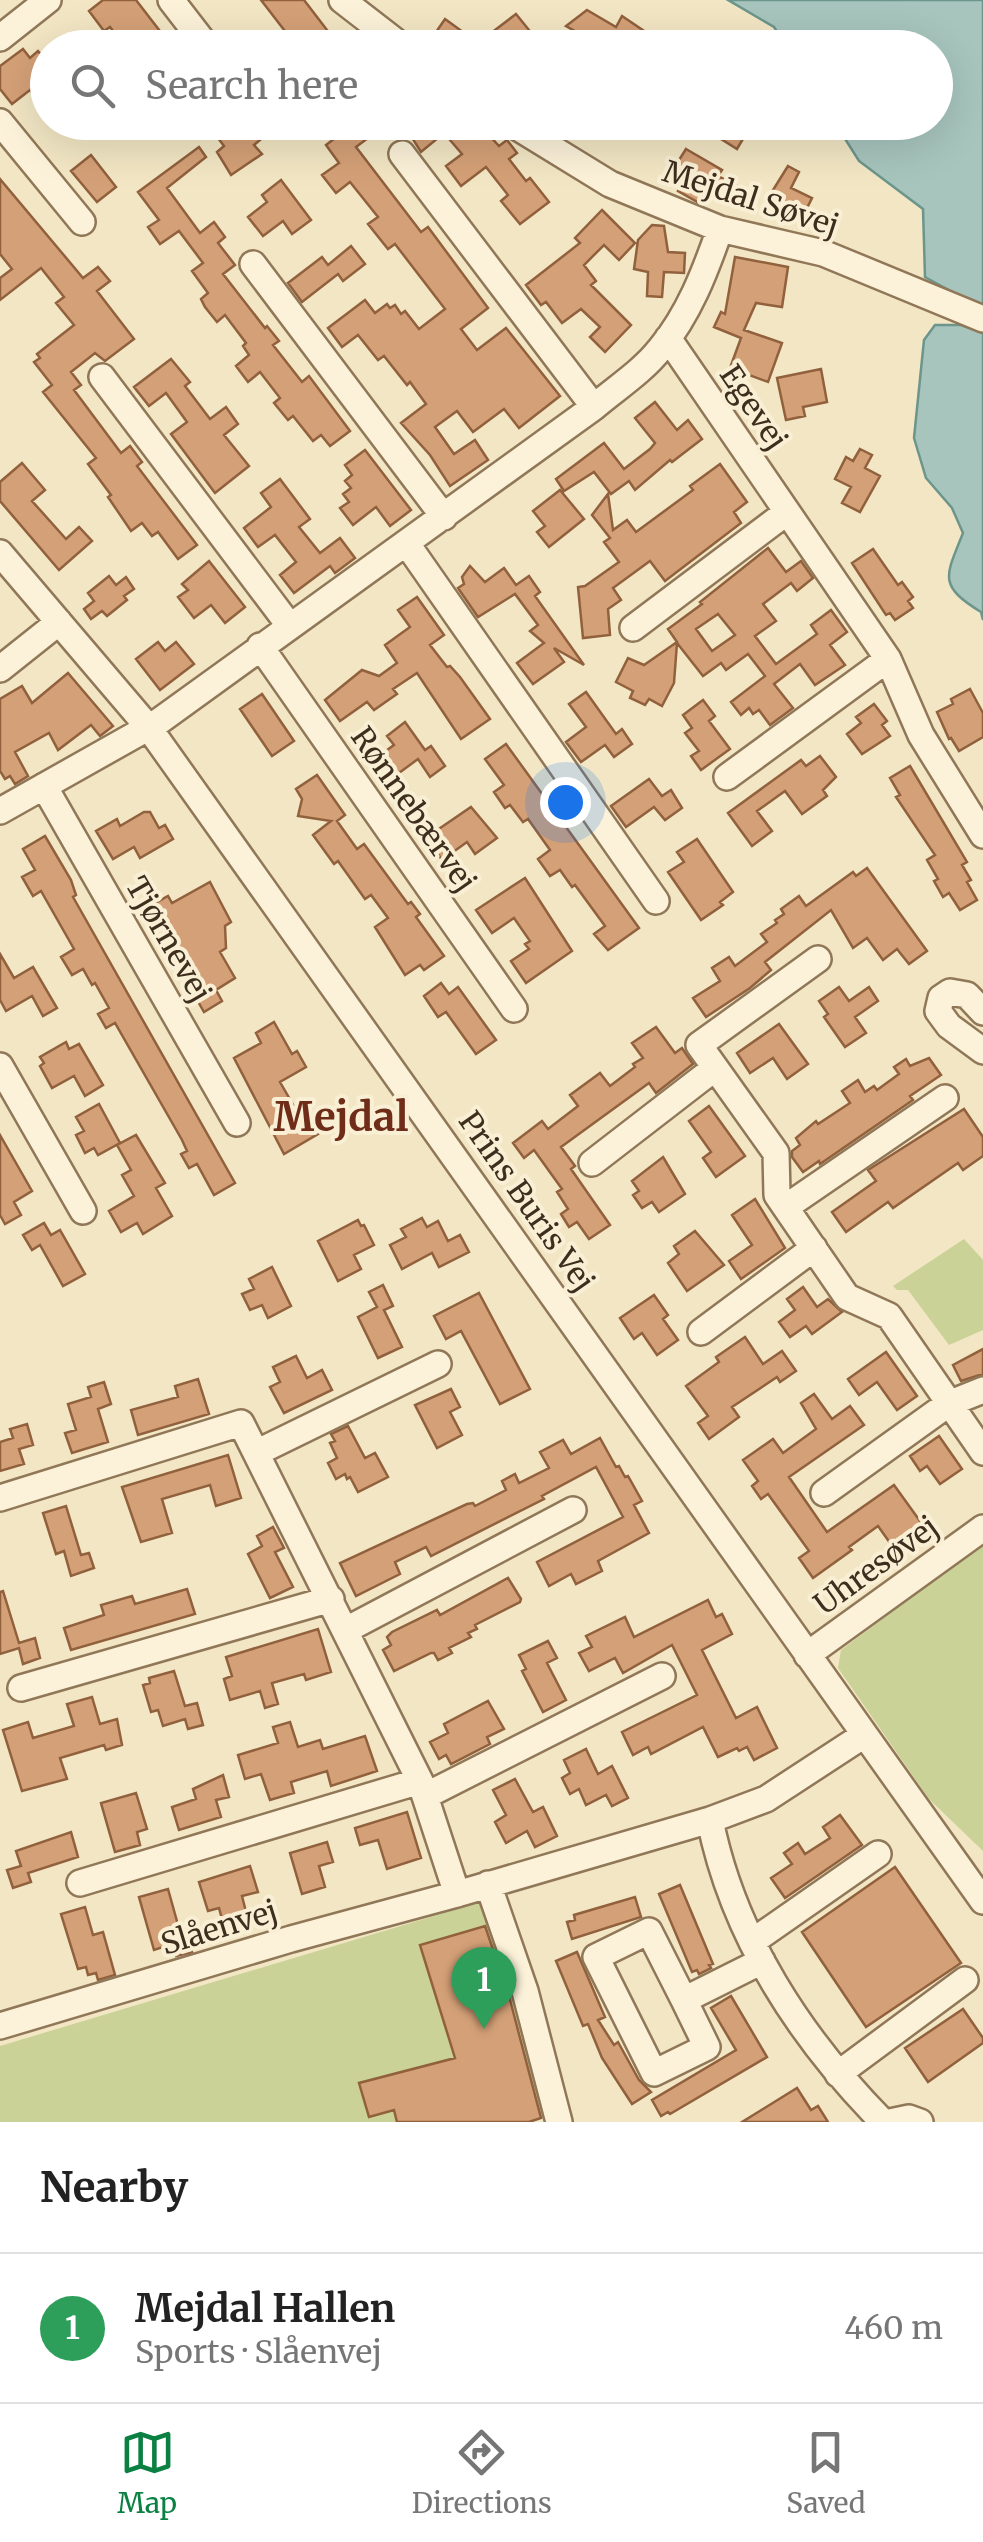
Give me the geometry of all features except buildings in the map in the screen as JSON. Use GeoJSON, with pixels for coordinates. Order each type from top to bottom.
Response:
{"type":"FeatureCollection","features":[{"type":"Feature","properties":{"kind":"street"},"geometry":{"type":"LineString","coordinates":[[0,38],[48,0]]}},
{"type":"Feature","properties":{"kind":"street"},"geometry":{"type":"LineString","coordinates":[[170,0],[194,30]]}},
{"type":"Feature","properties":{"kind":"street"},"geometry":{"type":"LineString","coordinates":[[342,0],[381,30]]}},
{"type":"Feature","properties":{"kind":"street"},"geometry":{"type":"LineString","coordinates":[[0,122],[82,222]]}},
{"type":"Feature","properties":{"kind":"street","name":"Mejdal Søvej"},"geometry":{"type":"LineString","coordinates":[[538,140],[610,184],[720,229],[822,253],[983,319]]}},
{"type":"Feature","properties":{"kind":"street"},"geometry":{"type":"LineString","coordinates":[[402,154],[594,407]]}},
{"type":"Feature","properties":{"kind":"street"},"geometry":{"type":"LineString","coordinates":[[0,811],[148,728],[594,407],[658,352],[668,338],[704,274],[720,229]]}},
{"type":"Feature","properties":{"kind":"street"},"geometry":{"type":"LineString","coordinates":[[254,264],[444,517]]}},
{"type":"Feature","properties":{"kind":"street","name":"Egevej"},"geometry":{"type":"LineString","coordinates":[[668,338],[888,659],[922,735],[983,834]]}},
{"type":"Feature","properties":{"kind":"street"},"geometry":{"type":"LineString","coordinates":[[102,376],[290,625]]}},
{"type":"Feature","properties":{"kind":"street"},"geometry":{"type":"LineString","coordinates":[[632,628],[787,512]]}},
{"type":"Feature","properties":{"kind":"street"},"geometry":{"type":"LineString","coordinates":[[407,544],[656,901]]}},
{"type":"Feature","properties":{"kind":"street","name":"Prins Buris Vej"},"geometry":{"type":"LineString","coordinates":[[0,553],[148,728],[983,1901]]}},
{"type":"Feature","properties":{"kind":"street"},"geometry":{"type":"LineString","coordinates":[[0,668],[59,622]]}},
{"type":"Feature","properties":{"kind":"street","name":"Rønnebærvej"},"geometry":{"type":"LineString","coordinates":[[260,646],[514,1009]]}},
{"type":"Feature","properties":{"kind":"street"},"geometry":{"type":"LineString","coordinates":[[727,778],[888,659]]}},
{"type":"Feature","properties":{"kind":"street","name":"Tjørnevej"},"geometry":{"type":"LineString","coordinates":[[44,786],[237,1124]]}},
{"type":"Feature","properties":{"kind":"street"},"geometry":{"type":"LineString","coordinates":[[818,959],[699,1045],[776,1153],[777,1194],[847,1296],[889,1316],[983,1452]]}},
{"type":"Feature","properties":{"kind":"street"},"geometry":{"type":"LineString","coordinates":[[983,1012],[967,995],[950,992],[941,998],[938,1012],[948,1026],[983,1052]]}},
{"type":"Feature","properties":{"kind":"street"},"geometry":{"type":"LineString","coordinates":[[0,1066],[83,1211]]}},
{"type":"Feature","properties":{"kind":"street"},"geometry":{"type":"LineString","coordinates":[[592,1164],[716,1068]]}},
{"type":"Feature","properties":{"kind":"street"},"geometry":{"type":"LineString","coordinates":[[786,1207],[946,1098]]}},
{"type":"Feature","properties":{"kind":"street"},"geometry":{"type":"LineString","coordinates":[[700,1332],[814,1248]]}},
{"type":"Feature","properties":{"kind":"street"},"geometry":{"type":"LineString","coordinates":[[256,1454],[438,1364]]}},
{"type":"Feature","properties":{"kind":"street"},"geometry":{"type":"LineString","coordinates":[[824,1493],[948,1404],[983,1390]]}},
{"type":"Feature","properties":{"kind":"street"},"geometry":{"type":"LineString","coordinates":[[0,1498],[241,1423],[422,1788],[458,1894]]}},
{"type":"Feature","properties":{"kind":"street"},"geometry":{"type":"LineString","coordinates":[[346,1630],[573,1510]]}},
{"type":"Feature","properties":{"kind":"street","name":"Uhresøvej"},"geometry":{"type":"LineString","coordinates":[[807,1656],[983,1528]]}},
{"type":"Feature","properties":{"kind":"street"},"geometry":{"type":"LineString","coordinates":[[21,1688],[331,1600]]}},
{"type":"Feature","properties":{"kind":"street"},"geometry":{"type":"LineString","coordinates":[[80,1883],[422,1788],[662,1676]]}},
{"type":"Feature","properties":{"kind":"street","name":"Slåenvej"},"geometry":{"type":"LineString","coordinates":[[0,2026],[710,1820],[766,1799],[864,1735]]}},
{"type":"Feature","properties":{"kind":"street"},"geometry":{"type":"LineString","coordinates":[[710,1820],[725,1874],[757,1952],[794,2017],[838,2074],[887,2122],[909,2118],[920,2122]]}},
{"type":"Feature","properties":{"kind":"street"},"geometry":{"type":"LineString","coordinates":[[684,2000],[757,1952],[878,1854]]}},
{"type":"Feature","properties":{"kind":"street"},"geometry":{"type":"LineString","coordinates":[[488,1884],[525,1991],[559,2122]]}},
{"type":"Feature","properties":{"kind":"street"},"geometry":{"type":"LineString","coordinates":[[649,1931],[684,2000],[707,2047],[654,2073],[596,1957],[649,1931]]}},
{"type":"Feature","properties":{"kind":"street"},"geometry":{"type":"LineString","coordinates":[[838,2074],[965,1980]]}},
{"type":"Feature","properties":{"kind":"green space"},"geometry":{"type":"Polygon","coordinates":[[[964,1239],[983,1260],[983,1330],[949,1345],[908,1290],[893,1286],[964,1239]]]}},
{"type":"Feature","properties":{"kind":"green space"},"geometry":{"type":"Polygon","coordinates":[[[983,1544],[983,1851],[929,1799],[838,1668],[841,1650],[983,1544]]]}},
{"type":"Feature","properties":{"kind":"green space"},"geometry":{"type":"Polygon","coordinates":[[[484,1901],[555,2115],[530,2122],[0,2122],[0,2046],[484,1901]]]}},
{"type":"Feature","properties":{"kind":"water"},"geometry":{"type":"Polygon","coordinates":[[[728,0],[983,0],[983,309],[925,277],[923,209],[859,161],[846,140],[953,140],[953,30],[774,27],[728,0]]]}},
{"type":"Feature","properties":{"kind":"water"},"geometry":{"type":"Polygon","coordinates":[[[935,325],[961,325],[983,333],[983,620],[981,612],[951,586],[952,560],[963,533],[952,508],[926,478],[914,438],[924,340],[935,325]]]}},
{"type":"Feature","properties":{"kind":"place","name":"Mejdal Hallen"},"geometry":{"type":"Point","coordinates":[484,2029]}},
{"type":"Feature","properties":{"kind":"district","name":"Mejdal"},"geometry":{"type":"Point","coordinates":[341,1117]}}]}
